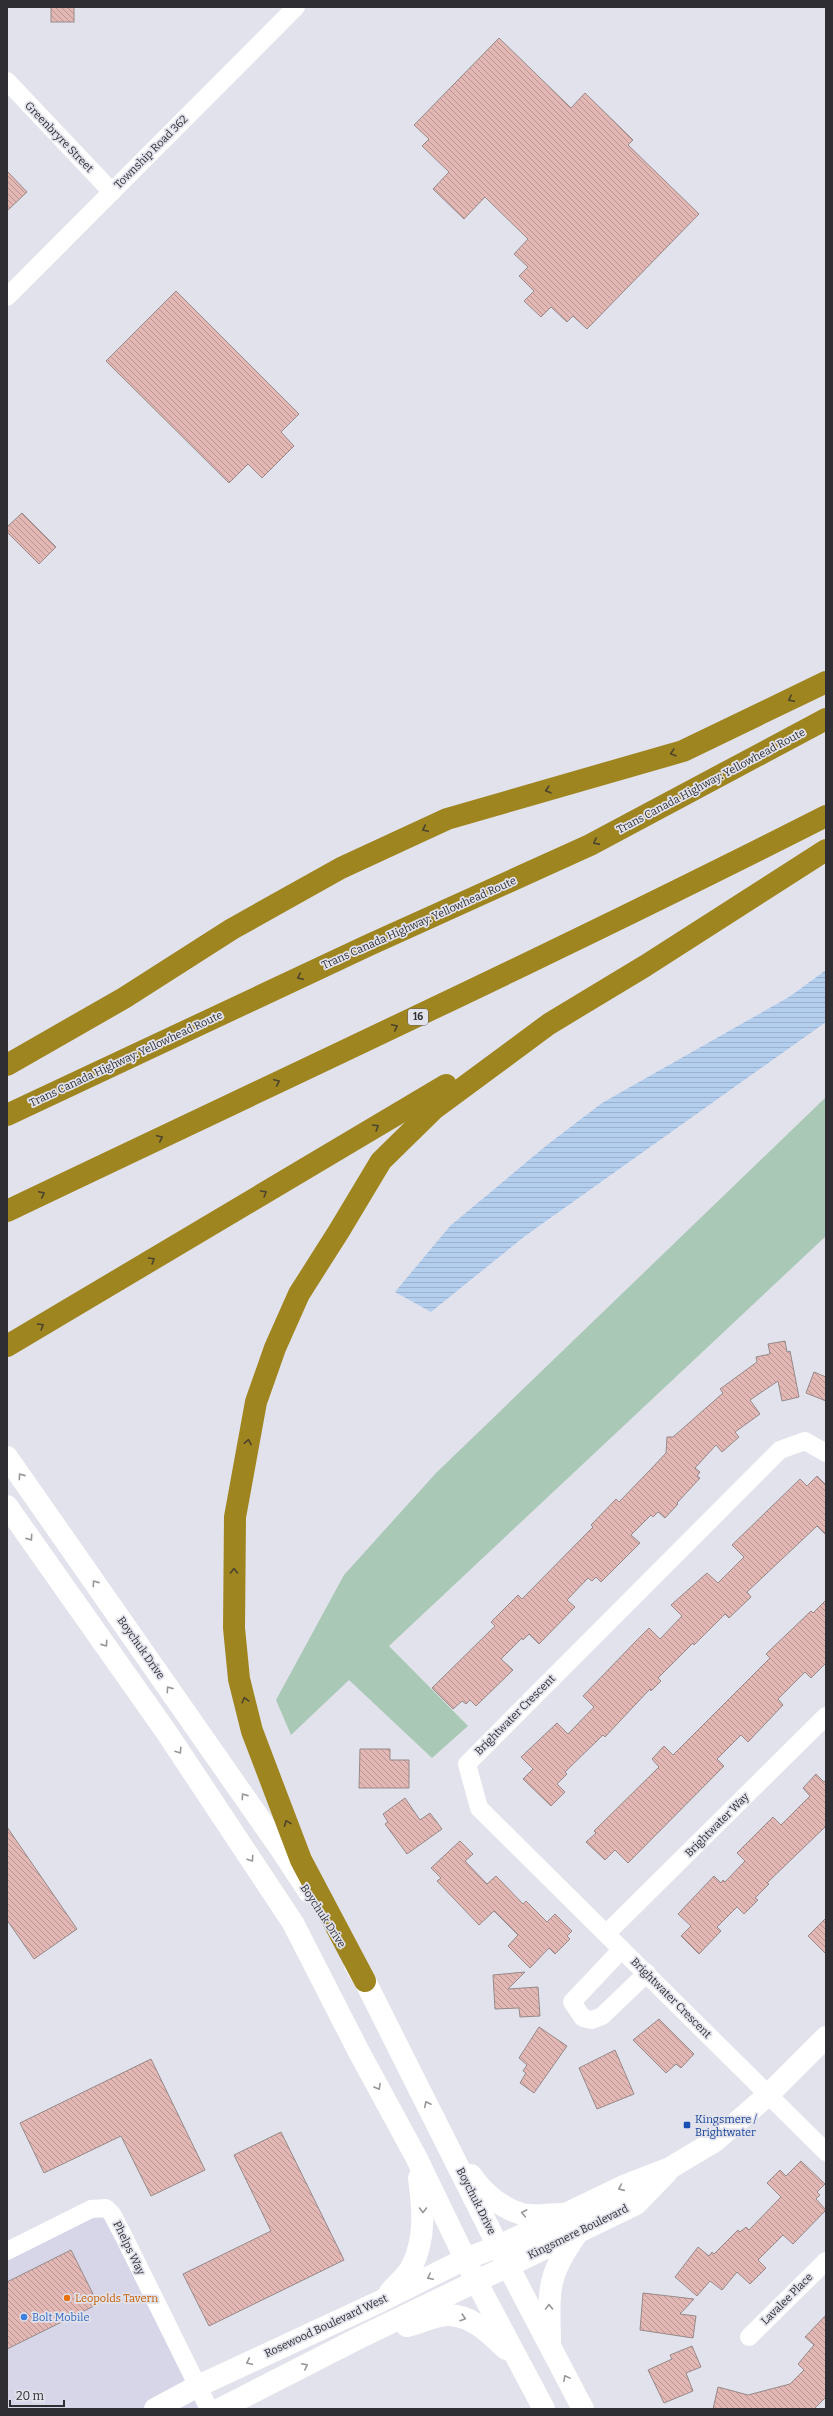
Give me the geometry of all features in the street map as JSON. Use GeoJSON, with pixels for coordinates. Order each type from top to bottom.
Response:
{"type":"FeatureCollection","features":[{"type":"Feature","properties":{"kind":"highway"},"geometry":{"type":"LineString","coordinates":[[7,1065],[124,998],[232,929],[341,868],[447,819],[682,751],[826,682]]}},
{"type":"Feature","properties":{"kind":"highway","name":"Trans Canada Highway: Yellowhead Route"},"geometry":{"type":"LineString","coordinates":[[7,1115],[368,945],[590,845],[826,719]]}},
{"type":"Feature","properties":{"kind":"highway","name":"16"},"geometry":{"type":"LineString","coordinates":[[7,1211],[450,1002],[665,898],[826,816]]}},
{"type":"Feature","properties":{"kind":"highway"},"geometry":{"type":"LineString","coordinates":[[7,1346],[645,966],[826,850]]}},
{"type":"Feature","properties":{"kind":"highway"},"geometry":{"type":"LineString","coordinates":[[365,1981],[301,1860],[252,1731],[239,1679],[234,1628],[235,1517],[244,1462],[256,1402],[298,1294],[339,1232],[381,1161],[434,1109],[549,1024]]}},
{"type":"Feature","properties":{"kind":"main road","name":"Boychuk Drive"},"geometry":{"type":"LineString","coordinates":[[7,1457],[276,1841],[365,1981],[508,2266],[583,2409]]}},
{"type":"Feature","properties":{"kind":"main road"},"geometry":{"type":"LineString","coordinates":[[7,1506],[167,1733],[294,1923],[359,2052],[416,2157],[476,2282],[544,2409]]}},
{"type":"Feature","properties":{"kind":"main road","name":"Kingsmere Boulevard"},"geometry":{"type":"LineString","coordinates":[[499,2246],[626,2185],[670,2168],[715,2141],[768,2095],[826,2037]]}},
{"type":"Feature","properties":{"kind":"main road"},"geometry":{"type":"LineString","coordinates":[[445,2138],[478,2184],[497,2202],[523,2214],[563,2214]]}},
{"type":"Feature","properties":{"kind":"main road"},"geometry":{"type":"LineString","coordinates":[[381,2301],[412,2267],[421,2242],[423,2208],[416,2157]]}},
{"type":"Feature","properties":{"kind":"main road","name":"Kingsmere Boulevard"},"geometry":{"type":"LineString","coordinates":[[476,2282],[636,2204],[670,2168]]}},
{"type":"Feature","properties":{"kind":"main road"},"geometry":{"type":"LineString","coordinates":[[550,2346],[549,2298],[553,2273],[561,2255],[577,2234]]}},
{"type":"Feature","properties":{"kind":"main road","name":"Rosewood Boulevard West"},"geometry":{"type":"LineString","coordinates":[[155,2409],[196,2387],[381,2301],[465,2260],[499,2246]]}},
{"type":"Feature","properties":{"kind":"main road"},"geometry":{"type":"LineString","coordinates":[[220,2409],[357,2339],[476,2282]]}},
{"type":"Feature","properties":{"kind":"main road"},"geometry":{"type":"LineString","coordinates":[[357,2339],[445,2315],[464,2318],[486,2331],[518,2362]]}},
{"type":"Feature","properties":{"kind":"street","name":"Township Road 362"},"geometry":{"type":"LineString","coordinates":[[7,297],[296,7]]}},
{"type":"Feature","properties":{"kind":"street","name":"Greenbryre Street"},"geometry":{"type":"LineString","coordinates":[[7,81],[112,192]]}},
{"type":"Feature","properties":{"kind":"street","name":"Brightwater Crescent"},"geometry":{"type":"LineString","coordinates":[[826,1452],[805,1441],[780,1450],[467,1764],[479,1808],[608,1933],[622,1949],[826,2152]]}},
{"type":"Feature","properties":{"kind":"street","name":"Brightwater Way"},"geometry":{"type":"LineString","coordinates":[[608,1933],[826,1716]]}},
{"type":"Feature","properties":{"kind":"street"},"geometry":{"type":"LineString","coordinates":[[622,1949],[572,2002],[583,2018],[592,2020],[602,2016],[647,1973]]}},
{"type":"Feature","properties":{"kind":"street","name":"Phelps Way"},"geometry":{"type":"LineString","coordinates":[[7,2251],[91,2210],[106,2208],[112,2214],[123,2235],[196,2387],[209,2409]]}},
{"type":"Feature","properties":{"kind":"street","name":"Lavalee Place"},"geometry":{"type":"LineString","coordinates":[[749,2337],[826,2261]]}},
{"type":"Feature","properties":{"kind":"shaded area"},"geometry":{"type":"Polygon","coordinates":[[[106,2208],[209,2409],[7,2409],[7,2251],[106,2208]]]}},
{"type":"Feature","properties":{"kind":"green space"},"geometry":{"type":"Polygon","coordinates":[[[826,1097],[826,1236],[389,1646],[468,1726],[432,1758],[349,1680],[291,1735],[276,1700],[344,1575],[436,1473],[826,1097]]]}},
{"type":"Feature","properties":{"kind":"water"},"geometry":{"type":"Polygon","coordinates":[[[826,970],[826,1022],[525,1236],[431,1312],[395,1292],[450,1226],[547,1145],[602,1103],[789,997],[826,970]]]}},
{"type":"Feature","properties":{"kind":"building"},"geometry":{"type":"Polygon","coordinates":[[[51,7],[74,7],[74,22],[51,22],[51,7]]]}},
{"type":"Feature","properties":{"kind":"building"},"geometry":{"type":"Polygon","coordinates":[[[499,38],[571,108],[585,93],[633,140],[628,145],[699,214],[587,329],[573,316],[567,322],[551,307],[541,317],[524,301],[534,291],[519,276],[528,267],[514,254],[528,239],[485,197],[464,219],[433,189],[449,172],[422,146],[429,139],[414,125],[499,38]]]}},
{"type":"Feature","properties":{"kind":"building"},"geometry":{"type":"Polygon","coordinates":[[[7,171],[27,192],[7,211],[7,171]]]}},
{"type":"Feature","properties":{"kind":"building"},"geometry":{"type":"Polygon","coordinates":[[[176,291],[299,414],[281,432],[294,446],[262,478],[248,464],[229,483],[106,361],[176,291]]]}},
{"type":"Feature","properties":{"kind":"building"},"geometry":{"type":"Polygon","coordinates":[[[22,513],[56,547],[39,564],[7,532],[7,527],[22,513]]]}},
{"type":"Feature","properties":{"kind":"building"},"geometry":{"type":"Polygon","coordinates":[[[785,1341],[787,1352],[790,1351],[799,1397],[782,1401],[778,1381],[750,1400],[760,1414],[735,1432],[739,1437],[722,1452],[716,1445],[695,1468],[700,1472],[697,1476],[700,1478],[665,1518],[658,1512],[653,1517],[651,1515],[631,1535],[640,1543],[601,1582],[596,1577],[592,1581],[588,1578],[567,1600],[575,1607],[539,1644],[529,1634],[523,1640],[522,1638],[501,1659],[513,1670],[476,1706],[470,1700],[466,1704],[462,1701],[453,1709],[432,1688],[495,1626],[491,1622],[518,1595],[522,1599],[593,1527],[591,1525],[616,1499],[619,1502],[651,1469],[666,1453],[667,1437],[673,1437],[723,1393],[720,1389],[757,1362],[756,1357],[770,1354],[768,1344],[785,1341]]]}},
{"type":"Feature","properties":{"kind":"building"},"geometry":{"type":"Polygon","coordinates":[[[814,1372],[826,1377],[826,1401],[806,1393],[814,1372]]]}},
{"type":"Feature","properties":{"kind":"building"},"geometry":{"type":"Polygon","coordinates":[[[817,1476],[826,1485],[826,1535],[817,1526],[747,1592],[751,1597],[729,1618],[725,1614],[694,1645],[693,1643],[658,1678],[661,1681],[651,1691],[650,1689],[605,1737],[603,1735],[565,1772],[567,1774],[557,1784],[565,1792],[551,1806],[523,1779],[533,1769],[521,1757],[557,1723],[568,1734],[594,1707],[583,1696],[635,1642],[649,1628],[660,1639],[682,1616],[671,1605],[707,1573],[718,1583],[744,1557],[732,1545],[800,1479],[807,1486],[817,1476]]]}},
{"type":"Feature","properties":{"kind":"building"},"geometry":{"type":"Polygon","coordinates":[[[826,1600],[826,1663],[811,1678],[805,1672],[778,1699],[783,1705],[748,1742],[741,1735],[717,1759],[724,1766],[628,1863],[615,1850],[605,1860],[586,1842],[596,1833],[594,1831],[659,1767],[652,1759],[664,1746],[673,1755],[770,1658],[766,1654],[811,1611],[813,1613],[826,1600]]]}},
{"type":"Feature","properties":{"kind":"building"},"geometry":{"type":"Polygon","coordinates":[[[360,1749],[390,1749],[390,1760],[409,1760],[409,1788],[359,1788],[360,1749]]]}},
{"type":"Feature","properties":{"kind":"building"},"geometry":{"type":"Polygon","coordinates":[[[816,1774],[824,1782],[826,1780],[826,1826],[767,1883],[769,1884],[755,1898],[758,1900],[744,1914],[737,1907],[717,1927],[721,1931],[699,1954],[681,1936],[691,1926],[678,1914],[714,1876],[721,1883],[723,1880],[725,1882],[745,1861],[737,1853],[773,1817],[781,1825],[810,1796],[803,1788],[816,1774]]]}},
{"type":"Feature","properties":{"kind":"building"},"geometry":{"type":"Polygon","coordinates":[[[405,1798],[420,1820],[430,1813],[442,1829],[407,1854],[385,1824],[388,1822],[383,1814],[405,1798]]]}},
{"type":"Feature","properties":{"kind":"building"},"geometry":{"type":"Polygon","coordinates":[[[7,1827],[77,1929],[34,1959],[7,1920],[7,1827]]]}},
{"type":"Feature","properties":{"kind":"building"},"geometry":{"type":"Polygon","coordinates":[[[460,1841],[473,1854],[465,1861],[487,1884],[496,1876],[523,1904],[526,1901],[547,1922],[555,1914],[572,1931],[567,1936],[570,1939],[555,1954],[549,1948],[530,1968],[508,1946],[518,1935],[494,1911],[479,1925],[437,1881],[441,1878],[431,1868],[460,1841]]]}},
{"type":"Feature","properties":{"kind":"building"},"geometry":{"type":"Polygon","coordinates":[[[826,1918],[826,1954],[808,1936],[826,1918]]]}},
{"type":"Feature","properties":{"kind":"building"},"geometry":{"type":"Polygon","coordinates":[[[525,1972],[508,1989],[538,1987],[540,2016],[520,2017],[519,2008],[495,2009],[493,1975],[525,1972]]]}},
{"type":"Feature","properties":{"kind":"building"},"geometry":{"type":"Polygon","coordinates":[[[659,2019],[694,2054],[681,2068],[676,2064],[666,2073],[633,2040],[659,2019]]]}},
{"type":"Feature","properties":{"kind":"building"},"geometry":{"type":"Polygon","coordinates":[[[539,2027],[567,2046],[534,2093],[520,2083],[526,2073],[523,2071],[527,2065],[519,2058],[539,2027]]]}},
{"type":"Feature","properties":{"kind":"building"},"geometry":{"type":"Polygon","coordinates":[[[615,2050],[634,2094],[597,2109],[579,2068],[615,2050]]]}},
{"type":"Feature","properties":{"kind":"building"},"geometry":{"type":"Polygon","coordinates":[[[151,2059],[205,2170],[151,2196],[121,2136],[44,2173],[20,2123],[151,2059]]]}},
{"type":"Feature","properties":{"kind":"building"},"geometry":{"type":"Polygon","coordinates":[[[281,2132],[344,2260],[209,2326],[183,2274],[271,2231],[234,2155],[281,2132]]]}},
{"type":"Feature","properties":{"kind":"building"},"geometry":{"type":"Polygon","coordinates":[[[801,2161],[825,2184],[817,2192],[820,2195],[816,2199],[826,2210],[793,2244],[783,2235],[758,2260],[766,2268],[750,2284],[737,2272],[722,2290],[710,2281],[697,2296],[675,2277],[698,2247],[709,2256],[712,2252],[714,2254],[738,2230],[740,2232],[746,2227],[749,2230],[781,2197],[767,2183],[780,2170],[786,2176],[801,2161]]]}},
{"type":"Feature","properties":{"kind":"building"},"geometry":{"type":"Polygon","coordinates":[[[71,2250],[98,2304],[7,2349],[7,2282],[71,2250]]]}},
{"type":"Feature","properties":{"kind":"building"},"geometry":{"type":"Polygon","coordinates":[[[643,2293],[694,2299],[680,2314],[696,2316],[693,2338],[640,2330],[643,2293]]]}},
{"type":"Feature","properties":{"kind":"building"},"geometry":{"type":"Polygon","coordinates":[[[826,2315],[826,2397],[814,2409],[713,2409],[718,2387],[748,2395],[790,2384],[804,2370],[798,2364],[814,2345],[805,2337],[826,2315]]]}},
{"type":"Feature","properties":{"kind":"building"},"geometry":{"type":"Polygon","coordinates":[[[692,2346],[701,2367],[686,2373],[693,2391],[664,2403],[648,2370],[672,2359],[670,2355],[692,2346]]]}},
{"type":"Feature","properties":{"kind":"place","name":"Kingsmere / Brightwater"},"geometry":{"type":"Point","coordinates":[687,2125]}},
{"type":"Feature","properties":{"kind":"place","name":"Leopolds Tavern"},"geometry":{"type":"Point","coordinates":[67,2298]}},
{"type":"Feature","properties":{"kind":"place","name":"Bolt Mobile"},"geometry":{"type":"Point","coordinates":[24,2317]}}]}
